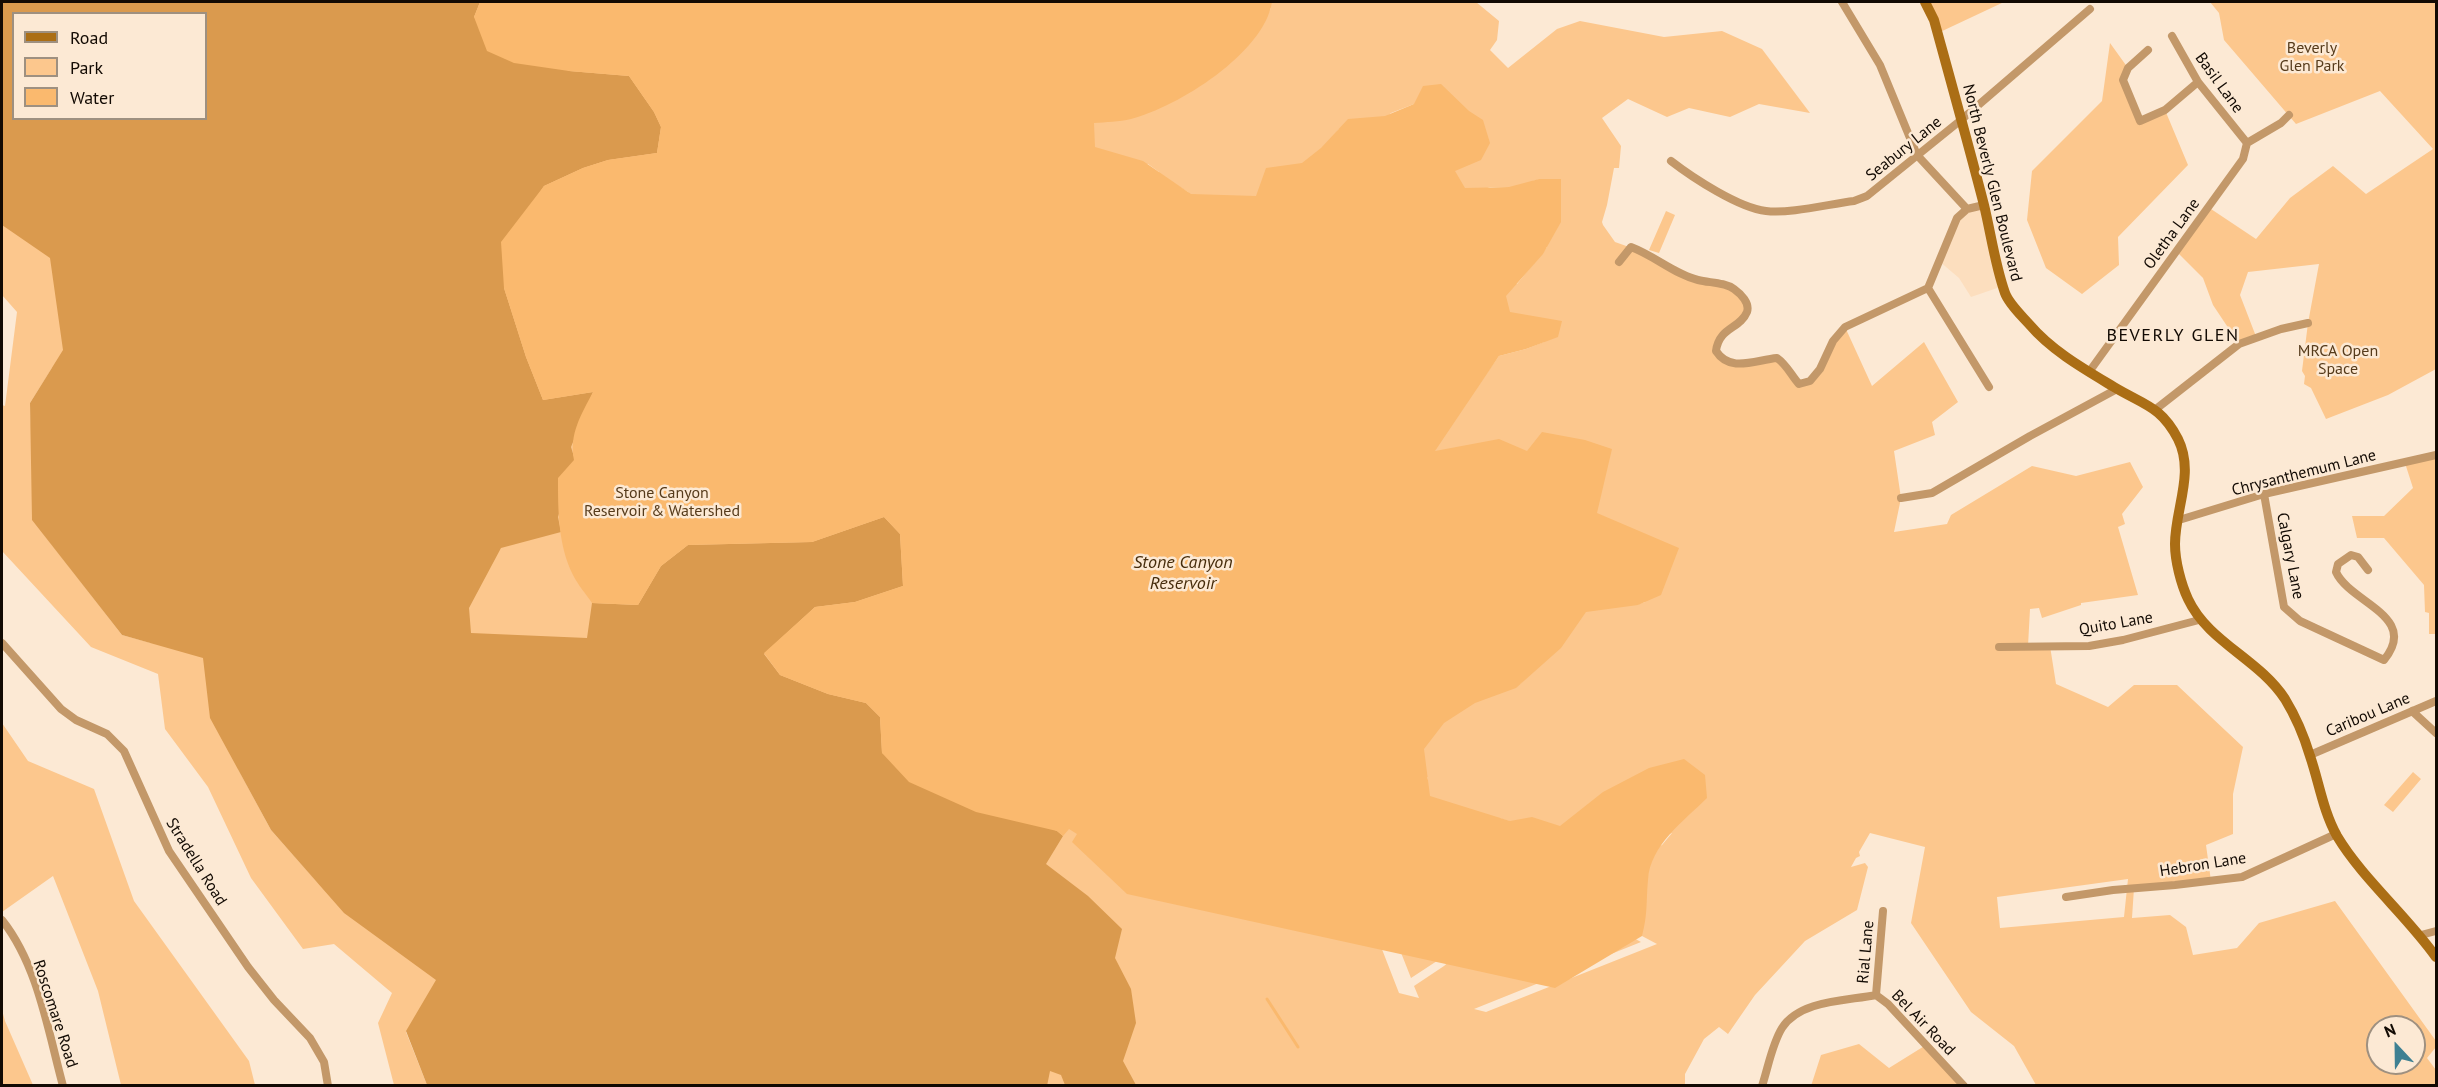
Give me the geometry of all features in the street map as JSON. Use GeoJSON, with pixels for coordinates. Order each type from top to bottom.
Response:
{"type":"FeatureCollection","features":[{"type":"Feature","properties":{"kind":"main road","name":"North Beverly Glen Boulevard"},"geometry":{"type":"LineString","coordinates":[[1925,2],[1934,20],[1984,205],[2005,296],[2030,326],[2050,344],[2089,372],[2156,409],[2166,420],[2179,442],[2185,460],[2184,485],[2175,545],[2180,575],[2187,597],[2199,620],[2266,676],[2284,697],[2310,755],[2325,809],[2336,834],[2350,855],[2421,935],[2436,957]]}},
{"type":"Feature","properties":{"kind":"street"},"geometry":{"type":"LineString","coordinates":[[1842,2],[1880,65],[1917,154],[1967,209]]}},
{"type":"Feature","properties":{"kind":"street","name":"Seabury Lane"},"geometry":{"type":"LineString","coordinates":[[1671,161],[1693,178],[1717,192],[1755,208],[1776,211],[1854,201],[1867,196],[1961,120],[2090,9]]}},
{"type":"Feature","properties":{"kind":"street","name":"Basil Lane"},"geometry":{"type":"LineString","coordinates":[[2172,36],[2198,82],[2247,143]]}},
{"type":"Feature","properties":{"kind":"street"},"geometry":{"type":"LineString","coordinates":[[2148,50],[2128,68],[2123,80],[2139,121],[2165,110],[2198,82]]}},
{"type":"Feature","properties":{"kind":"street"},"geometry":{"type":"LineString","coordinates":[[2247,143],[2281,123],[2289,115]]}},
{"type":"Feature","properties":{"kind":"street","name":"Oletha Lane"},"geometry":{"type":"LineString","coordinates":[[2089,372],[2243,159],[2247,143]]}},
{"type":"Feature","properties":{"kind":"street"},"geometry":{"type":"LineString","coordinates":[[1619,262],[1631,248],[1646,253],[1686,276],[1732,288],[1745,299],[1748,307],[1740,321],[1725,331],[1717,341],[1716,351],[1722,360],[1734,365],[1777,358],[1786,364],[1799,384],[1810,381],[1815,375],[1833,341],[1845,327],[1928,288],[1957,218],[1967,209],[1984,205]]}},
{"type":"Feature","properties":{"kind":"street"},"geometry":{"type":"LineString","coordinates":[[1928,288],[1989,387]]}},
{"type":"Feature","properties":{"kind":"street"},"geometry":{"type":"LineString","coordinates":[[2156,409],[2240,344],[2281,329],[2308,323]]}},
{"type":"Feature","properties":{"kind":"street"},"geometry":{"type":"LineString","coordinates":[[1901,498],[1932,493],[2117,389]]}},
{"type":"Feature","properties":{"kind":"street","name":"Chrysanthemum Lane"},"geometry":{"type":"LineString","coordinates":[[2179,520],[2265,494],[2436,455]]}},
{"type":"Feature","properties":{"kind":"street","name":"Calgary Lane"},"geometry":{"type":"LineString","coordinates":[[2265,494],[2284,607],[2300,621],[2384,660],[2392,650],[2394,636],[2390,621],[2347,588],[2336,572],[2338,564],[2351,555],[2358,556],[2368,570]]}},
{"type":"Feature","properties":{"kind":"street","name":"Quito Lane"},"geometry":{"type":"LineString","coordinates":[[1999,647],[2090,646],[2123,640],[2199,620]]}},
{"type":"Feature","properties":{"kind":"street","name":"Stradella Road"},"geometry":{"type":"LineString","coordinates":[[2,643],[61,709],[76,720],[107,734],[124,751],[169,851],[248,968],[310,1038],[324,1062],[328,1086]]}},
{"type":"Feature","properties":{"kind":"street","name":"Caribou Lane"},"geometry":{"type":"LineString","coordinates":[[2310,755],[2436,701]]}},
{"type":"Feature","properties":{"kind":"street"},"geometry":{"type":"LineString","coordinates":[[2412,711],[2436,733]]}},
{"type":"Feature","properties":{"kind":"street","name":"Hebron Lane"},"geometry":{"type":"LineString","coordinates":[[2066,897],[2242,877],[2336,834]]}},
{"type":"Feature","properties":{"kind":"street","name":"Rial Lane"},"geometry":{"type":"LineString","coordinates":[[1876,995],[1883,911]]}},
{"type":"Feature","properties":{"kind":"street","name":"Roscomare Road"},"geometry":{"type":"LineString","coordinates":[[2,920],[9,928],[33,979],[63,1086]]}},
{"type":"Feature","properties":{"kind":"street"},"geometry":{"type":"LineString","coordinates":[[2421,935],[2436,931]]}},
{"type":"Feature","properties":{"kind":"street","name":"Bel Air Road"},"geometry":{"type":"LineString","coordinates":[[1762,1086],[1781,1030],[1792,1016],[1810,1008],[1876,995],[1888,1004],[1965,1086]]}},
{"type":"Feature","properties":{"kind":"shaded area"},"geometry":{"type":"Polygon","coordinates":[[[2,2],[480,2],[474,17],[569,71],[629,76],[654,112],[661,127],[657,153],[608,160],[583,168],[544,186],[526,213],[504,288],[526,357],[543,400],[593,392],[571,447],[575,460],[558,517],[561,532],[501,548],[469,608],[471,633],[587,638],[592,603],[638,605],[661,566],[688,545],[812,542],[884,517],[900,534],[903,586],[855,602],[815,607],[764,654],[780,675],[828,694],[866,703],[880,717],[882,753],[1057,831],[1063,836],[1046,864],[1088,896],[1122,929],[1115,958],[1131,989],[1136,1023],[1123,1061],[1136,1085],[1065,1085],[1061,1075],[1050,1071],[1047,1086],[427,1085],[406,1031],[436,980],[344,913],[271,830],[210,718],[203,658],[122,635],[32,520],[30,403],[63,350],[50,258],[2,225],[2,2]]]}},
{"type":"Feature","properties":{"kind":"shaded area"},"geometry":{"type":"Polygon","coordinates":[[[1984,205],[2003,286],[1971,297],[1959,278],[1939,261],[1957,218],[1984,205]]]}},
{"type":"Feature","properties":{"kind":"green space","name":"Stone Canyon Reservoir & Watershed"},"geometry":{"type":"Polygon","coordinates":[[[2,2],[998,2],[1248,618],[1269,609],[1287,656],[1288,706],[1294,729],[1319,767],[1352,783],[1336,824],[1336,831],[1399,993],[1419,998],[1414,986],[1444,966],[1517,904],[1547,891],[1641,942],[1474,1009],[1486,1012],[1657,944],[1642,936],[1642,933],[1556,888],[1662,845],[1672,833],[1552,881],[1554,825],[1546,822],[1543,884],[1514,896],[1440,959],[1411,978],[1383,907],[1509,821],[1499,818],[1379,899],[1352,827],[1428,786],[1428,777],[1357,815],[1369,788],[1369,780],[1359,768],[1335,756],[1323,745],[1488,656],[1520,684],[1525,679],[1494,652],[1574,562],[1636,605],[1645,602],[1580,555],[1609,526],[1602,520],[1574,551],[1499,498],[1439,451],[1434,451],[1436,448],[1425,440],[1450,424],[1499,356],[1544,342],[1535,339],[1526,340],[1501,347],[1462,380],[1430,327],[1424,300],[1498,280],[1517,284],[1547,247],[1541,179],[1533,181],[1539,247],[1519,277],[1498,271],[1424,292],[1409,215],[1465,205],[1510,187],[1490,187],[1463,197],[1406,208],[1359,152],[1414,104],[1391,113],[1353,145],[1339,129],[1334,135],[1347,151],[1250,233],[1206,231],[1188,192],[1175,184],[1198,234],[1128,298],[1077,174],[1159,172],[1148,164],[1074,167],[1017,25],[1077,2],[1084,2],[1099,19],[1143,114],[1154,110],[1262,25],[1271,8],[1148,104],[1106,14],[1095,2],[1476,2],[1499,21],[1497,40],[1490,50],[1508,68],[1557,29],[1580,21],[1664,37],[1722,31],[1762,49],[1810,113],[1759,104],[1730,117],[1689,108],[1667,117],[1628,99],[1602,118],[1621,146],[1619,168],[1614,168],[1603,225],[1615,242],[1646,253],[1686,277],[1732,288],[1745,299],[1748,307],[1746,314],[1725,331],[1717,341],[1716,351],[1728,362],[1744,364],[1777,358],[1799,384],[1812,378],[1820,367],[1832,341],[1845,327],[1872,386],[1924,342],[1958,402],[1932,422],[1935,435],[1894,451],[1901,498],[1894,532],[1947,524],[1951,515],[2032,466],[2076,476],[2130,462],[2143,487],[2122,514],[2125,524],[2118,527],[2138,595],[2081,603],[2081,605],[2042,618],[2039,608],[2030,609],[2028,646],[2050,646],[2056,684],[2108,707],[2134,685],[2177,685],[2243,747],[2233,794],[2233,834],[2206,845],[2211,881],[2134,888],[2132,918],[2170,915],[2186,927],[2193,955],[2237,948],[2259,923],[2335,901],[2417,1015],[2366,1015],[2366,1075],[2426,1075],[2426,1027],[2436,1041],[2436,1047],[2427,1058],[2436,1070],[2436,1085],[2036,1085],[2014,1046],[1971,1012],[1911,923],[1925,847],[1870,833],[1859,852],[1860,856],[1856,858],[1851,867],[1865,863],[1868,867],[1857,910],[1805,941],[1755,995],[1728,1034],[1719,1027],[1704,1039],[1685,1074],[1685,1085],[461,1085],[414,1019],[406,1032],[427,1085],[394,1085],[378,1023],[392,993],[334,944],[303,949],[251,878],[208,787],[165,729],[158,674],[91,647],[2,551],[2,405],[5,406],[17,312],[2,295],[2,2]],[[52,368],[30,403],[31,426],[57,376],[52,368]],[[42,532],[122,635],[151,643],[102,571],[42,532]],[[239,769],[271,830],[318,883],[239,769]],[[2128,879],[1997,897],[2000,928],[2124,917],[2128,879]]]}},
{"type":"Feature","properties":{"kind":"green space"},"geometry":{"type":"Polygon","coordinates":[[[1925,2],[2004,2],[1938,33],[1925,2]]]}},
{"type":"Feature","properties":{"kind":"green space"},"geometry":{"type":"Polygon","coordinates":[[[2210,2],[2436,2],[2436,369],[2388,395],[2326,419],[2311,388],[2304,384],[2305,376],[2302,371],[2319,264],[2248,272],[2240,295],[2257,339],[2239,344],[2213,305],[2203,278],[2176,251],[2208,207],[2256,239],[2290,198],[2333,166],[2366,194],[2433,149],[2380,91],[2296,124],[2224,40],[2219,13],[2210,2]]]}},
{"type":"Feature","properties":{"kind":"green space"},"geometry":{"type":"Polygon","coordinates":[[[2110,43],[2128,68],[2123,80],[2139,120],[2165,110],[2188,165],[2118,237],[2119,265],[2082,294],[2046,268],[2027,220],[2032,171],[2102,101],[2110,43]]]}},
{"type":"Feature","properties":{"kind":"green space"},"geometry":{"type":"Polygon","coordinates":[[[1666,211],[1675,215],[1659,253],[1649,250],[1666,211]]]}},
{"type":"Feature","properties":{"kind":"green space"},"geometry":{"type":"Polygon","coordinates":[[[2436,455],[2436,634],[2429,634],[2429,613],[2425,612],[2424,585],[2384,538],[2357,538],[2352,516],[2384,516],[2413,488],[2405,463],[2436,455]]]}},
{"type":"Feature","properties":{"kind":"green space"},"geometry":{"type":"Polygon","coordinates":[[[2,723],[28,761],[94,789],[134,901],[249,1061],[255,1085],[121,1085],[98,991],[53,876],[2,912],[2,723]]]}},
{"type":"Feature","properties":{"kind":"green space"},"geometry":{"type":"Polygon","coordinates":[[[2413,772],[2421,779],[2393,812],[2384,805],[2413,772]]]}},
{"type":"Feature","properties":{"kind":"green space"},"geometry":{"type":"Polygon","coordinates":[[[2,1010],[5,1021],[33,1085],[2,1085],[2,1010]]]}},
{"type":"Feature","properties":{"kind":"green space"},"geometry":{"type":"Polygon","coordinates":[[[1859,1044],[1889,1068],[1926,1045],[1964,1086],[1811,1086],[1821,1055],[1859,1044]]]}},
{"type":"Feature","properties":{"kind":"water","name":"Stone Canyon Reservoir"},"geometry":{"type":"Polygon","coordinates":[[[480,2],[1272,2],[1266,21],[1253,40],[1216,75],[1172,103],[1150,113],[1126,120],[1094,123],[1095,147],[1143,161],[1191,194],[1256,196],[1266,168],[1302,163],[1321,148],[1348,119],[1385,116],[1414,104],[1423,86],[1441,84],[1469,111],[1483,120],[1490,143],[1481,160],[1455,171],[1465,188],[1509,187],[1539,179],[1561,179],[1561,222],[1543,254],[1506,296],[1510,312],[1562,321],[1558,337],[1499,356],[1435,451],[1499,439],[1527,451],[1542,432],[1585,440],[1612,449],[1597,513],[1679,548],[1661,595],[1638,605],[1586,612],[1561,648],[1516,688],[1475,703],[1444,723],[1424,749],[1430,796],[1510,821],[1532,817],[1560,826],[1603,792],[1649,768],[1684,759],[1705,775],[1707,798],[1670,834],[1661,845],[1650,867],[1642,936],[1555,988],[1127,894],[1072,842],[1077,834],[1069,829],[1063,836],[1057,831],[976,812],[909,782],[882,753],[880,717],[866,703],[828,694],[780,675],[764,653],[815,607],[855,602],[903,586],[900,534],[884,517],[812,542],[688,545],[661,566],[638,605],[592,603],[573,575],[564,552],[559,515],[558,478],[574,460],[575,433],[580,417],[593,392],[543,400],[526,357],[504,288],[501,242],[544,186],[583,168],[608,160],[657,153],[661,127],[654,112],[629,76],[514,63],[487,51],[474,17],[480,2]]]}},
{"type":"Feature","properties":{"kind":"waterway"},"geometry":{"type":"LineString","coordinates":[[1267,999],[1298,1047]]}},
{"type":"Feature","properties":{"kind":"district","name":"BEVERLY GLEN"},"geometry":{"type":"Point","coordinates":[2173,336]}},
{"type":"Feature","properties":{"kind":"park label","name":"Beverly Glen Park"},"geometry":{"type":"Point","coordinates":[2312,57]}},
{"type":"Feature","properties":{"kind":"park label","name":"MRCA Open Space"},"geometry":{"type":"Point","coordinates":[2338,360]}}]}
